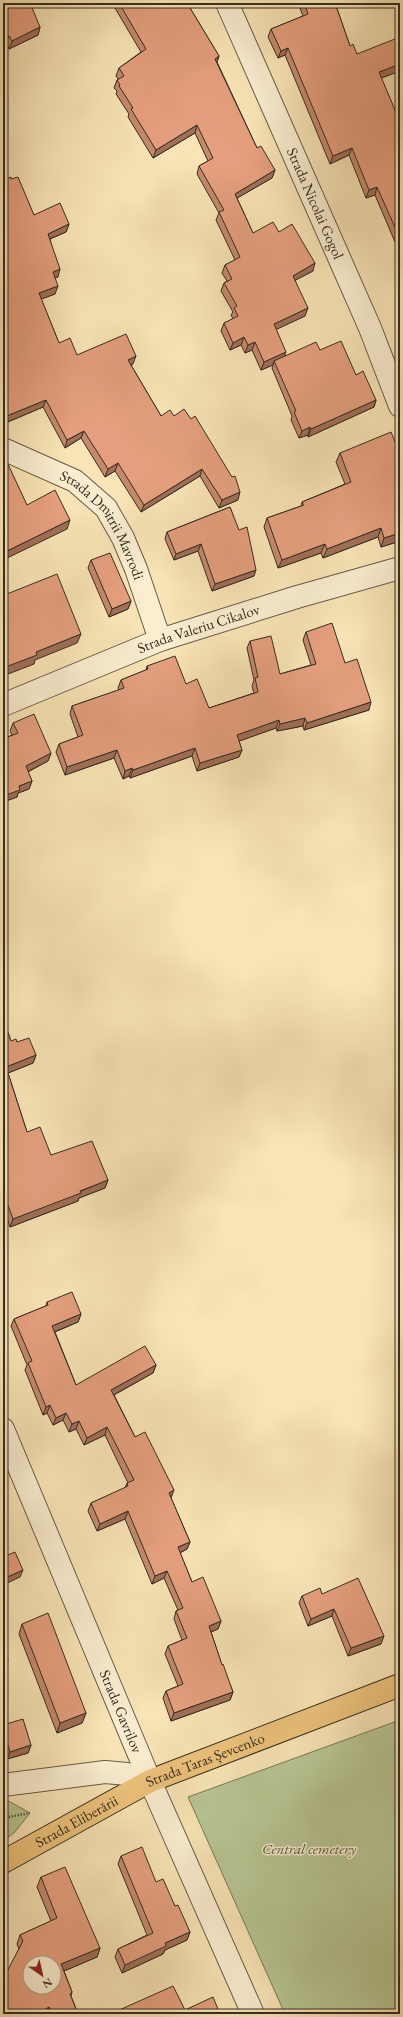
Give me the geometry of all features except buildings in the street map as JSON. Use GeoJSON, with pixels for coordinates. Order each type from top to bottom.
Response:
{"type":"FeatureCollection","features":[{"type":"Feature","properties":{"kind":"main road","name":"Strada Taras Șevcenko"},"geometry":{"type":"LineString","coordinates":[[150,1781],[400,1685]]}},
{"type":"Feature","properties":{"kind":"main road","name":"Strada Eliberării"},"geometry":{"type":"LineString","coordinates":[[3,1862],[150,1781]]}},
{"type":"Feature","properties":{"kind":"street","name":"Strada Nicolai Gogol"},"geometry":{"type":"LineString","coordinates":[[227,3],[370,328],[400,406]]}},
{"type":"Feature","properties":{"kind":"street","name":"Strada Dmitrii Mavrodi"},"geometry":{"type":"LineString","coordinates":[[3,449],[75,480],[106,508],[123,538],[136,569],[160,640]]}},
{"type":"Feature","properties":{"kind":"street","name":"Strada Valeriu Cikalov"},"geometry":{"type":"LineString","coordinates":[[3,705],[160,640],[297,597],[400,568]]}},
{"type":"Feature","properties":{"kind":"street","name":"Strada Gavrilov"},"geometry":{"type":"LineString","coordinates":[[3,1428],[150,1781],[253,2014]]}},
{"type":"Feature","properties":{"kind":"street","name":"Strada Taras Șevcenko"},"geometry":{"type":"LineString","coordinates":[[3,1786],[105,1772],[127,1774],[150,1781]]}},
{"type":"Feature","properties":{"kind":"path"},"geometry":{"type":"LineString","coordinates":[[3,1818],[30,1813]]}},
{"type":"Feature","properties":{"kind":"green space","name":"Central cemetery"},"geometry":{"type":"Polygon","coordinates":[[[400,1720],[400,2014],[285,2014],[188,1797],[400,1720]]]}},
{"type":"Feature","properties":{"kind":"green space"},"geometry":{"type":"Polygon","coordinates":[[[3,1798],[30,1813],[14,1833],[3,1841],[3,1798]]]}}]}
